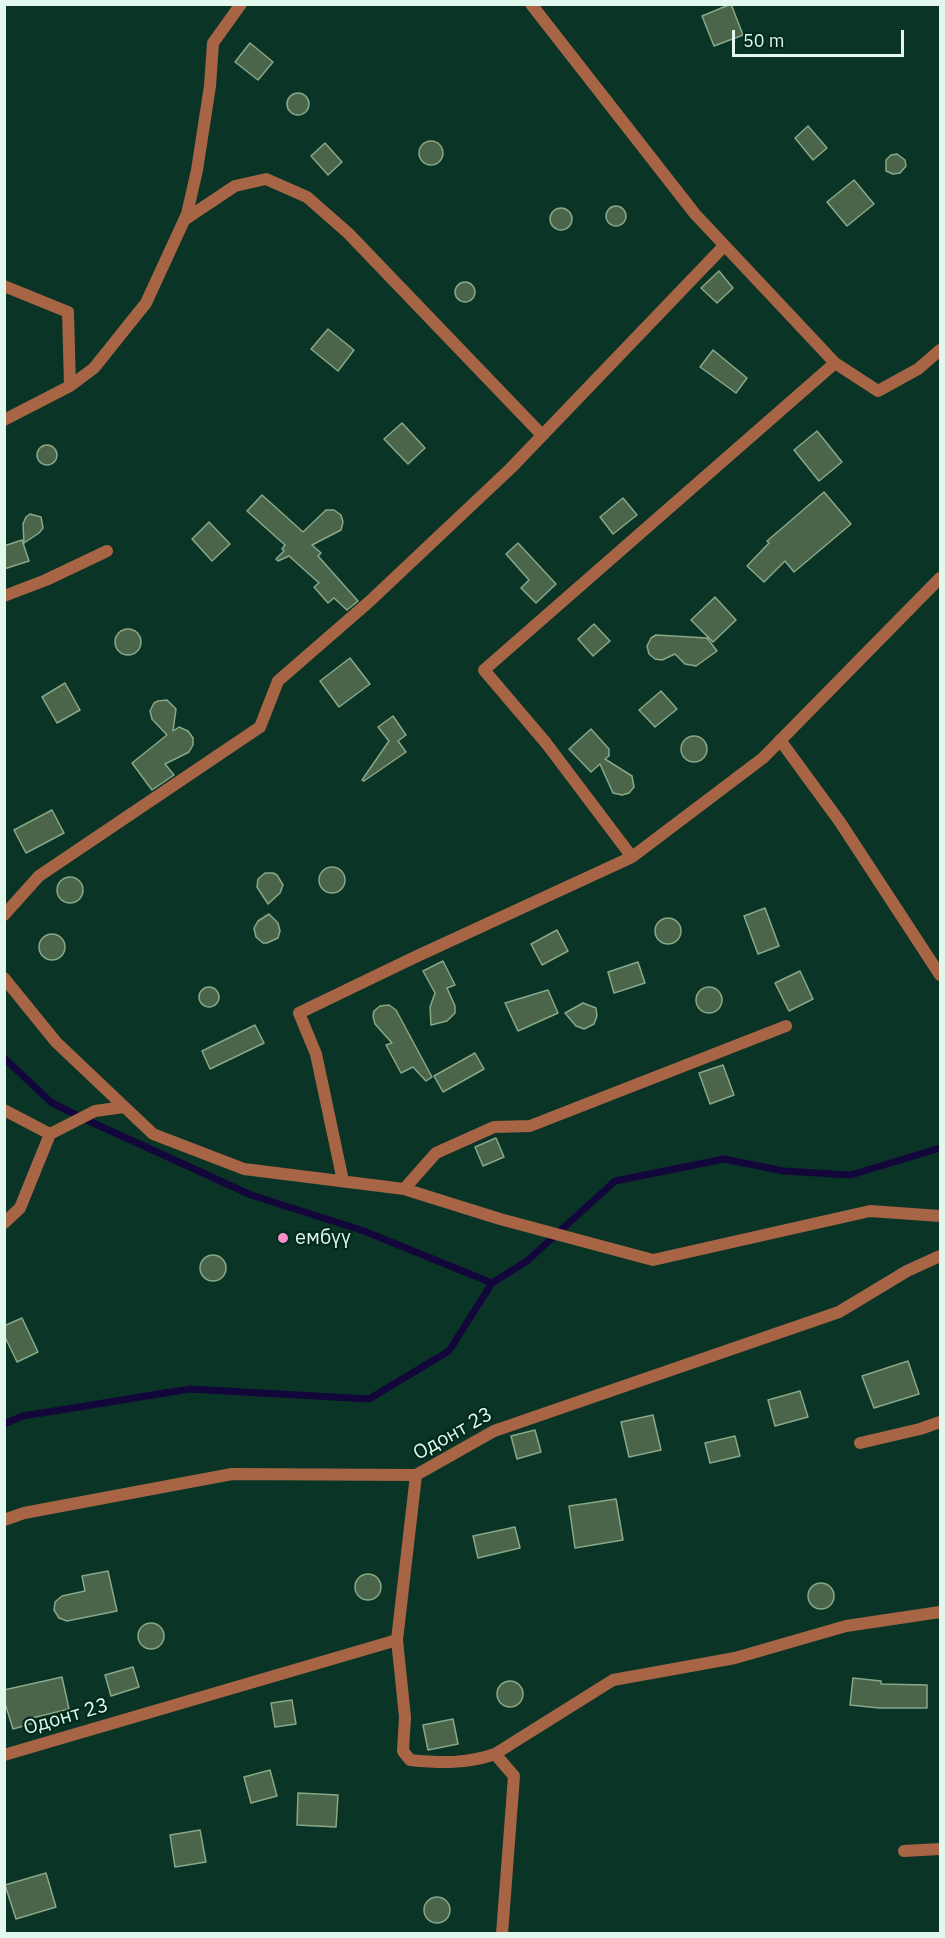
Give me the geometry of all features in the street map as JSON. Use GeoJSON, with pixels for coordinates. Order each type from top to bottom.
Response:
{"type":"FeatureCollection","features":[{"type":"Feature","properties":{"kind":"street"},"geometry":{"type":"LineString","coordinates":[[4,420],[70,386],[94,368],[146,303],[184,220],[197,170],[210,86],[213,43],[241,4]]}},
{"type":"Feature","properties":{"kind":"street"},"geometry":{"type":"LineString","coordinates":[[531,4],[695,214],[835,363],[878,391],[918,369],[940,350]]}},
{"type":"Feature","properties":{"kind":"street"},"geometry":{"type":"LineString","coordinates":[[184,220],[235,186],[266,180],[307,197],[348,233],[542,435]]}},
{"type":"Feature","properties":{"kind":"street"},"geometry":{"type":"LineString","coordinates":[[4,915],[39,876],[260,727],[278,681],[370,601],[511,468],[724,246]]}},
{"type":"Feature","properties":{"kind":"street"},"geometry":{"type":"LineString","coordinates":[[4,286],[68,312],[70,386]]}},
{"type":"Feature","properties":{"kind":"street"},"geometry":{"type":"LineString","coordinates":[[632,857],[546,742],[484,670],[835,363]]}},
{"type":"Feature","properties":{"kind":"street"},"geometry":{"type":"LineString","coordinates":[[4,596],[46,580],[107,551]]}},
{"type":"Feature","properties":{"kind":"street"},"geometry":{"type":"LineString","coordinates":[[343,1181],[316,1054],[299,1013],[413,957],[632,857],[763,758],[940,578]]}},
{"type":"Feature","properties":{"kind":"street"},"geometry":{"type":"LineString","coordinates":[[780,740],[840,822],[940,975]]}},
{"type":"Feature","properties":{"kind":"street"},"geometry":{"type":"LineString","coordinates":[[4,978],[56,1042],[153,1134],[244,1169],[404,1188],[500,1219],[653,1260],[870,1211],[940,1216]]}},
{"type":"Feature","properties":{"kind":"street"},"geometry":{"type":"LineString","coordinates":[[404,1188],[436,1152],[494,1127],[530,1126],[786,1026]]}},
{"type":"Feature","properties":{"kind":"street"},"geometry":{"type":"LineString","coordinates":[[4,1223],[20,1208],[50,1134],[95,1111],[124,1107]]}},
{"type":"Feature","properties":{"kind":"street"},"geometry":{"type":"LineString","coordinates":[[4,1110],[50,1134]]}},
{"type":"Feature","properties":{"kind":"street","name":"Одонт 23"},"geometry":{"type":"LineString","coordinates":[[4,1755],[397,1640],[416,1474],[494,1431],[839,1312],[907,1271],[940,1256]]}},
{"type":"Feature","properties":{"kind":"street"},"geometry":{"type":"LineString","coordinates":[[860,1443],[940,1422]]}},
{"type":"Feature","properties":{"kind":"street"},"geometry":{"type":"LineString","coordinates":[[4,1520],[24,1513],[232,1474],[416,1474]]}},
{"type":"Feature","properties":{"kind":"street"},"geometry":{"type":"LineString","coordinates":[[397,1640],[405,1717],[403,1751],[411,1760],[441,1763],[476,1761],[495,1754],[613,1680],[735,1658],[846,1626],[940,1612]]}},
{"type":"Feature","properties":{"kind":"street"},"geometry":{"type":"LineString","coordinates":[[495,1754],[514,1776],[502,1934]]}},
{"type":"Feature","properties":{"kind":"street"},"geometry":{"type":"LineString","coordinates":[[904,1851],[940,1849]]}},
{"type":"Feature","properties":{"kind":"building"},"geometry":{"type":"Polygon","coordinates":[[[731,4],[743,35],[714,46],[702,16],[731,4]]]}},
{"type":"Feature","properties":{"kind":"building"},"geometry":{"type":"Polygon","coordinates":[[[250,43],[273,62],[258,80],[235,62],[250,43]]]}},
{"type":"Feature","properties":{"kind":"building"},"geometry":{"type":"Polygon","coordinates":[[[298,93],[308,100],[309,104],[302,114],[298,115],[288,108],[287,104],[294,94],[298,93]]]}},
{"type":"Feature","properties":{"kind":"building"},"geometry":{"type":"Polygon","coordinates":[[[808,126],[827,148],[813,160],[795,138],[808,126]]]}},
{"type":"Feature","properties":{"kind":"building"},"geometry":{"type":"Polygon","coordinates":[[[431,141],[440,144],[443,153],[440,162],[431,165],[422,162],[419,153],[422,144],[431,141]]]}},
{"type":"Feature","properties":{"kind":"building"},"geometry":{"type":"Polygon","coordinates":[[[325,143],[342,162],[328,175],[311,156],[325,143]]]}},
{"type":"Feature","properties":{"kind":"building"},"geometry":{"type":"Polygon","coordinates":[[[897,154],[905,160],[906,166],[900,173],[893,174],[886,171],[886,160],[891,155],[897,154]]]}},
{"type":"Feature","properties":{"kind":"building"},"geometry":{"type":"Polygon","coordinates":[[[854,180],[874,204],[847,226],[827,202],[854,180]]]}},
{"type":"Feature","properties":{"kind":"building"},"geometry":{"type":"Polygon","coordinates":[[[616,206],[623,209],[626,216],[623,223],[616,226],[609,223],[606,216],[609,209],[616,206]]]}},
{"type":"Feature","properties":{"kind":"building"},"geometry":{"type":"Polygon","coordinates":[[[557,208],[565,208],[572,215],[572,223],[565,230],[557,230],[550,223],[550,215],[557,208]]]}},
{"type":"Feature","properties":{"kind":"building"},"geometry":{"type":"Polygon","coordinates":[[[719,271],[733,288],[717,303],[701,288],[719,271]]]}},
{"type":"Feature","properties":{"kind":"building"},"geometry":{"type":"Polygon","coordinates":[[[461,282],[469,282],[475,288],[475,296],[469,302],[461,302],[455,296],[455,288],[461,282]]]}},
{"type":"Feature","properties":{"kind":"building"},"geometry":{"type":"Polygon","coordinates":[[[328,329],[354,350],[338,371],[311,349],[328,329]]]}},
{"type":"Feature","properties":{"kind":"building"},"geometry":{"type":"Polygon","coordinates":[[[713,350],[747,378],[736,393],[700,367],[713,350]]]}},
{"type":"Feature","properties":{"kind":"building"},"geometry":{"type":"Polygon","coordinates":[[[402,423],[425,448],[408,464],[384,439],[402,423]]]}},
{"type":"Feature","properties":{"kind":"building"},"geometry":{"type":"Polygon","coordinates":[[[817,431],[842,462],[819,481],[794,450],[817,431]]]}},
{"type":"Feature","properties":{"kind":"building"},"geometry":{"type":"Polygon","coordinates":[[[47,445],[54,448],[57,455],[54,462],[47,465],[40,462],[37,455],[40,448],[47,445]]]}},
{"type":"Feature","properties":{"kind":"building"},"geometry":{"type":"Polygon","coordinates":[[[824,492],[851,524],[794,572],[785,561],[764,582],[747,566],[769,543],[767,541],[824,492]]]}},
{"type":"Feature","properties":{"kind":"building"},"geometry":{"type":"Polygon","coordinates":[[[262,495],[303,532],[326,510],[334,510],[341,515],[343,522],[341,530],[312,545],[321,553],[318,556],[358,601],[347,610],[334,598],[328,603],[314,587],[319,583],[289,556],[278,561],[276,559],[284,551],[282,549],[285,545],[247,511],[262,495]]]}},
{"type":"Feature","properties":{"kind":"building"},"geometry":{"type":"Polygon","coordinates":[[[623,498],[637,515],[613,534],[600,517],[623,498]]]}},
{"type":"Feature","properties":{"kind":"building"},"geometry":{"type":"Polygon","coordinates":[[[30,514],[41,517],[43,528],[24,543],[23,524],[30,514]]]}},
{"type":"Feature","properties":{"kind":"building"},"geometry":{"type":"Polygon","coordinates":[[[209,522],[230,544],[212,561],[192,539],[209,522]]]}},
{"type":"Feature","properties":{"kind":"building"},"geometry":{"type":"Polygon","coordinates":[[[22,540],[29,561],[4,569],[4,546],[22,540]]]}},
{"type":"Feature","properties":{"kind":"building"},"geometry":{"type":"Polygon","coordinates":[[[518,543],[556,584],[536,603],[521,588],[529,580],[506,554],[518,543]]]}},
{"type":"Feature","properties":{"kind":"building"},"geometry":{"type":"Polygon","coordinates":[[[715,597],[736,620],[713,642],[691,620],[715,597]]]}},
{"type":"Feature","properties":{"kind":"building"},"geometry":{"type":"Polygon","coordinates":[[[594,624],[610,641],[593,656],[578,639],[594,624]]]}},
{"type":"Feature","properties":{"kind":"building"},"geometry":{"type":"Polygon","coordinates":[[[128,629],[137,633],[141,642],[137,651],[128,655],[119,651],[115,642],[119,633],[128,629]]]}},
{"type":"Feature","properties":{"kind":"building"},"geometry":{"type":"Polygon","coordinates":[[[656,635],[707,638],[717,651],[696,666],[685,664],[675,654],[662,660],[655,659],[649,654],[647,646],[651,638],[656,635]]]}},
{"type":"Feature","properties":{"kind":"building"},"geometry":{"type":"Polygon","coordinates":[[[350,658],[370,684],[339,707],[320,681],[350,658]]]}},
{"type":"Feature","properties":{"kind":"building"},"geometry":{"type":"Polygon","coordinates":[[[65,683],[80,710],[57,723],[42,697],[65,683]]]}},
{"type":"Feature","properties":{"kind":"building"},"geometry":{"type":"Polygon","coordinates":[[[661,691],[677,709],[655,727],[639,710],[661,691]]]}},
{"type":"Feature","properties":{"kind":"building"},"geometry":{"type":"Polygon","coordinates":[[[167,700],[176,709],[173,731],[179,727],[188,731],[193,738],[193,745],[189,752],[165,764],[174,775],[152,790],[132,763],[167,735],[152,719],[150,711],[154,703],[167,700]]]}},
{"type":"Feature","properties":{"kind":"building"},"geometry":{"type":"Polygon","coordinates":[[[393,716],[406,735],[398,741],[406,752],[364,781],[362,780],[389,741],[378,727],[393,716]]]}},
{"type":"Feature","properties":{"kind":"building"},"geometry":{"type":"Polygon","coordinates":[[[591,729],[609,749],[609,756],[605,759],[632,776],[634,787],[629,793],[622,795],[613,793],[600,764],[591,772],[569,749],[591,729]]]}},
{"type":"Feature","properties":{"kind":"building"},"geometry":{"type":"Polygon","coordinates":[[[694,736],[703,740],[707,749],[703,758],[694,762],[685,758],[681,749],[685,740],[694,736]]]}},
{"type":"Feature","properties":{"kind":"building"},"geometry":{"type":"Polygon","coordinates":[[[52,810],[64,833],[26,853],[14,830],[52,810]]]}},
{"type":"Feature","properties":{"kind":"building"},"geometry":{"type":"Polygon","coordinates":[[[332,867],[341,871],[345,880],[341,889],[332,893],[323,889],[319,880],[323,871],[332,867]]]}},
{"type":"Feature","properties":{"kind":"building"},"geometry":{"type":"Polygon","coordinates":[[[265,873],[277,875],[283,885],[280,893],[268,904],[257,887],[258,879],[265,873]]]}},
{"type":"Feature","properties":{"kind":"building"},"geometry":{"type":"Polygon","coordinates":[[[70,877],[79,881],[83,890],[79,899],[70,903],[61,899],[57,890],[61,881],[70,877]]]}},
{"type":"Feature","properties":{"kind":"building"},"geometry":{"type":"Polygon","coordinates":[[[765,908],[779,946],[758,954],[744,916],[765,908]]]}},
{"type":"Feature","properties":{"kind":"building"},"geometry":{"type":"Polygon","coordinates":[[[269,914],[278,923],[280,931],[278,938],[263,943],[256,937],[254,928],[258,921],[269,914]]]}},
{"type":"Feature","properties":{"kind":"building"},"geometry":{"type":"Polygon","coordinates":[[[668,918],[677,922],[681,931],[677,940],[668,944],[659,940],[655,931],[659,922],[668,918]]]}},
{"type":"Feature","properties":{"kind":"building"},"geometry":{"type":"Polygon","coordinates":[[[557,930],[568,951],[542,965],[531,944],[557,930]]]}},
{"type":"Feature","properties":{"kind":"building"},"geometry":{"type":"Polygon","coordinates":[[[52,934],[61,938],[65,947],[61,956],[52,960],[43,956],[39,947],[43,938],[52,934]]]}},
{"type":"Feature","properties":{"kind":"building"},"geometry":{"type":"Polygon","coordinates":[[[443,961],[455,985],[447,988],[455,1006],[455,1013],[447,1021],[431,1025],[430,1007],[435,993],[423,971],[443,961]]]}},
{"type":"Feature","properties":{"kind":"building"},"geometry":{"type":"Polygon","coordinates":[[[638,962],[645,983],[614,993],[608,972],[638,962]]]}},
{"type":"Feature","properties":{"kind":"building"},"geometry":{"type":"Polygon","coordinates":[[[800,971],[813,999],[789,1011],[775,983],[800,971]]]}},
{"type":"Feature","properties":{"kind":"building"},"geometry":{"type":"Polygon","coordinates":[[[209,987],[216,990],[219,997],[216,1004],[209,1007],[202,1004],[199,997],[202,990],[209,987]]]}},
{"type":"Feature","properties":{"kind":"building"},"geometry":{"type":"Polygon","coordinates":[[[709,987],[718,991],[722,1000],[718,1009],[709,1013],[700,1009],[696,1000],[700,991],[709,987]]]}},
{"type":"Feature","properties":{"kind":"building"},"geometry":{"type":"Polygon","coordinates":[[[548,990],[558,1013],[518,1031],[505,1003],[548,990]]]}},
{"type":"Feature","properties":{"kind":"building"},"geometry":{"type":"Polygon","coordinates":[[[583,1003],[596,1008],[597,1016],[594,1024],[584,1029],[576,1026],[565,1013],[583,1003]]]}},
{"type":"Feature","properties":{"kind":"building"},"geometry":{"type":"Polygon","coordinates":[[[389,1005],[396,1010],[432,1077],[426,1081],[413,1067],[401,1073],[386,1045],[392,1043],[375,1024],[374,1011],[380,1006],[389,1005]]]}},
{"type":"Feature","properties":{"kind":"building"},"geometry":{"type":"Polygon","coordinates":[[[255,1025],[264,1043],[210,1069],[202,1051],[255,1025]]]}},
{"type":"Feature","properties":{"kind":"building"},"geometry":{"type":"Polygon","coordinates":[[[475,1053],[484,1069],[443,1092],[434,1076],[475,1053]]]}},
{"type":"Feature","properties":{"kind":"building"},"geometry":{"type":"Polygon","coordinates":[[[723,1065],[734,1095],[710,1104],[699,1073],[723,1065]]]}},
{"type":"Feature","properties":{"kind":"building"},"geometry":{"type":"Polygon","coordinates":[[[496,1138],[504,1157],[483,1166],[475,1147],[496,1138]]]}},
{"type":"Feature","properties":{"kind":"building"},"geometry":{"type":"Polygon","coordinates":[[[213,1255],[222,1259],[226,1268],[222,1277],[213,1281],[204,1277],[200,1268],[204,1259],[213,1255]]]}},
{"type":"Feature","properties":{"kind":"building"},"geometry":{"type":"Polygon","coordinates":[[[22,1318],[38,1352],[17,1362],[4,1335],[4,1326],[22,1318]]]}},
{"type":"Feature","properties":{"kind":"building"},"geometry":{"type":"Polygon","coordinates":[[[908,1361],[919,1394],[874,1408],[862,1376],[908,1361]]]}},
{"type":"Feature","properties":{"kind":"building"},"geometry":{"type":"Polygon","coordinates":[[[800,1391],[808,1417],[775,1426],[768,1400],[800,1391]]]}},
{"type":"Feature","properties":{"kind":"building"},"geometry":{"type":"Polygon","coordinates":[[[653,1415],[661,1450],[629,1457],[621,1422],[653,1415]]]}},
{"type":"Feature","properties":{"kind":"building"},"geometry":{"type":"Polygon","coordinates":[[[535,1430],[541,1452],[517,1459],[511,1436],[535,1430]]]}},
{"type":"Feature","properties":{"kind":"building"},"geometry":{"type":"Polygon","coordinates":[[[735,1436],[740,1456],[710,1463],[705,1443],[735,1436]]]}},
{"type":"Feature","properties":{"kind":"building"},"geometry":{"type":"Polygon","coordinates":[[[616,1499],[623,1540],[575,1548],[569,1506],[616,1499]]]}},
{"type":"Feature","properties":{"kind":"building"},"geometry":{"type":"Polygon","coordinates":[[[515,1527],[520,1548],[478,1558],[473,1536],[515,1527]]]}},
{"type":"Feature","properties":{"kind":"building"},"geometry":{"type":"Polygon","coordinates":[[[108,1571],[117,1611],[67,1621],[59,1618],[54,1610],[55,1602],[62,1596],[85,1591],[82,1576],[108,1571]]]}},
{"type":"Feature","properties":{"kind":"building"},"geometry":{"type":"Polygon","coordinates":[[[368,1574],[377,1578],[381,1587],[377,1596],[368,1600],[359,1596],[355,1587],[359,1578],[368,1574]]]}},
{"type":"Feature","properties":{"kind":"building"},"geometry":{"type":"Polygon","coordinates":[[[821,1583],[830,1587],[834,1596],[830,1605],[821,1609],[812,1605],[808,1596],[812,1587],[821,1583]]]}},
{"type":"Feature","properties":{"kind":"building"},"geometry":{"type":"Polygon","coordinates":[[[151,1623],[160,1627],[164,1636],[160,1645],[151,1649],[142,1645],[138,1636],[142,1627],[151,1623]]]}},
{"type":"Feature","properties":{"kind":"building"},"geometry":{"type":"Polygon","coordinates":[[[133,1667],[139,1687],[111,1696],[105,1675],[133,1667]]]}},
{"type":"Feature","properties":{"kind":"building"},"geometry":{"type":"Polygon","coordinates":[[[62,1677],[69,1709],[32,1718],[34,1723],[13,1729],[4,1700],[4,1690],[62,1677]]]}},
{"type":"Feature","properties":{"kind":"building"},"geometry":{"type":"Polygon","coordinates":[[[853,1678],[881,1681],[881,1684],[927,1685],[927,1708],[879,1708],[850,1705],[853,1678]]]}},
{"type":"Feature","properties":{"kind":"building"},"geometry":{"type":"Polygon","coordinates":[[[510,1681],[519,1685],[523,1694],[519,1703],[510,1707],[501,1703],[497,1694],[501,1685],[510,1681]]]}},
{"type":"Feature","properties":{"kind":"building"},"geometry":{"type":"Polygon","coordinates":[[[292,1700],[296,1724],[275,1727],[271,1703],[292,1700]]]}},
{"type":"Feature","properties":{"kind":"building"},"geometry":{"type":"Polygon","coordinates":[[[453,1719],[458,1744],[428,1750],[423,1725],[453,1719]]]}},
{"type":"Feature","properties":{"kind":"building"},"geometry":{"type":"Polygon","coordinates":[[[270,1770],[277,1796],[251,1803],[244,1777],[270,1770]]]}},
{"type":"Feature","properties":{"kind":"building"},"geometry":{"type":"Polygon","coordinates":[[[298,1793],[338,1795],[336,1827],[297,1825],[298,1793]]]}},
{"type":"Feature","properties":{"kind":"building"},"geometry":{"type":"Polygon","coordinates":[[[200,1830],[206,1862],[175,1867],[170,1835],[200,1830]]]}},
{"type":"Feature","properties":{"kind":"building"},"geometry":{"type":"Polygon","coordinates":[[[46,1873],[56,1907],[16,1919],[5,1885],[46,1873]]]}},
{"type":"Feature","properties":{"kind":"building"},"geometry":{"type":"Polygon","coordinates":[[[437,1897],[446,1901],[450,1910],[446,1919],[437,1923],[428,1919],[424,1910],[428,1901],[437,1897]]]}},
{"type":"Feature","properties":{"kind":"waterway"},"geometry":{"type":"LineString","coordinates":[[4,1058],[52,1103],[89,1121],[251,1195],[364,1231],[492,1283]]}},
{"type":"Feature","properties":{"kind":"waterway"},"geometry":{"type":"LineString","coordinates":[[4,1424],[23,1416],[190,1389],[369,1399],[449,1351],[492,1283],[527,1261],[615,1181],[724,1159],[784,1171],[851,1175],[940,1148]]}},
{"type":"Feature","properties":{"kind":"place","name":"ембүү"},"geometry":{"type":"Point","coordinates":[283,1238]}}]}
